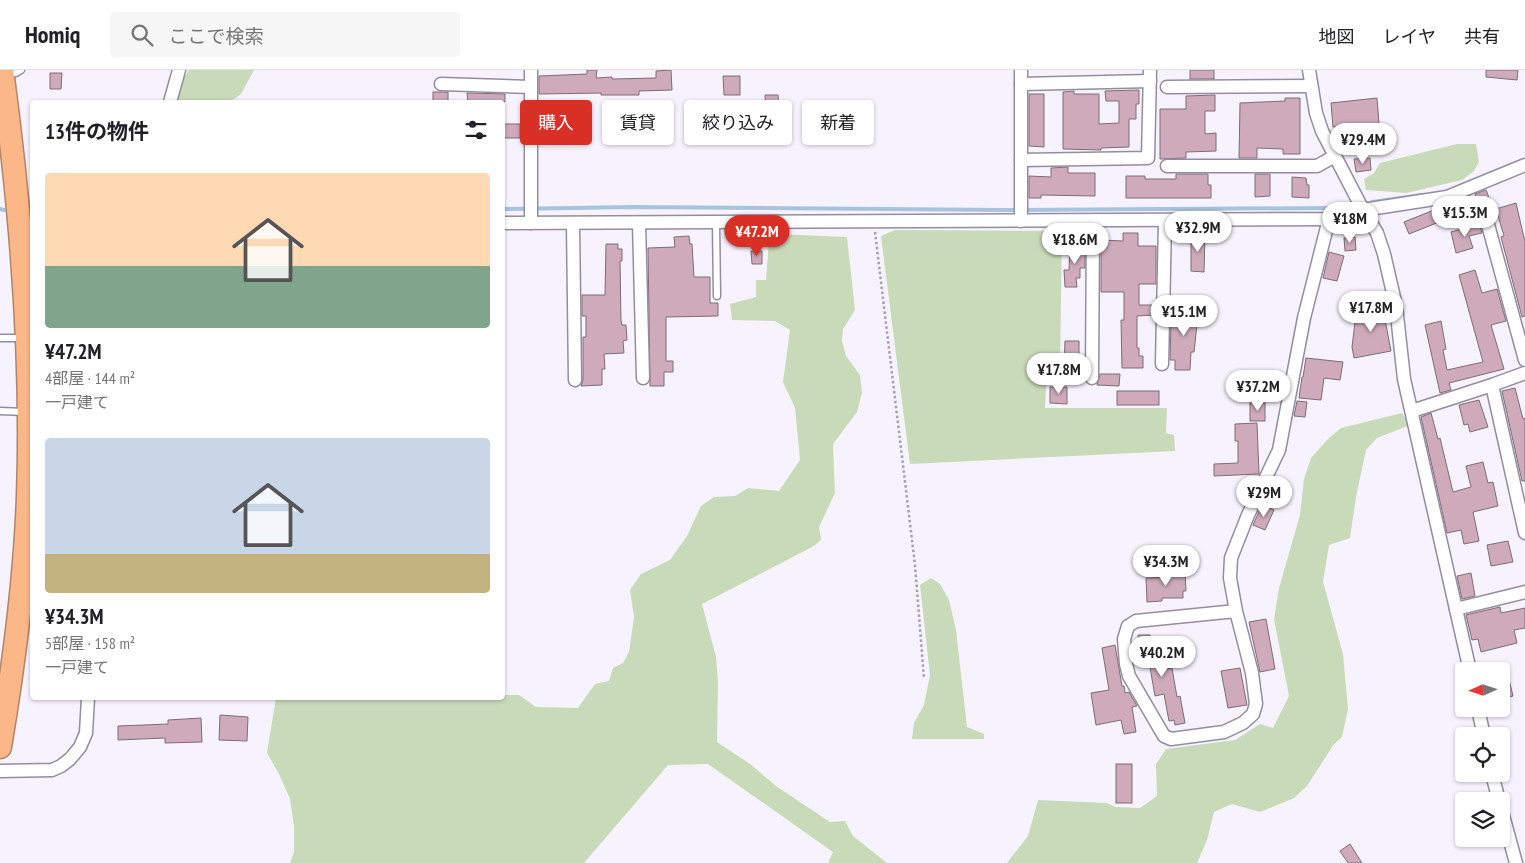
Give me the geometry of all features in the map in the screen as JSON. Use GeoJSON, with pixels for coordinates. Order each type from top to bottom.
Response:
{"type":"FeatureCollection","features":[{"type":"Feature","properties":{"kind":"highway"},"geometry":{"type":"LineString","coordinates":[[0,747],[4,693],[25,548],[28,495],[29,412],[26,226],[9,71]]}},
{"type":"Feature","properties":{"kind":"street"},"geometry":{"type":"LineString","coordinates":[[171,100],[179,70]]}},
{"type":"Feature","properties":{"kind":"street"},"geometry":{"type":"LineString","coordinates":[[531,70],[531,213]]}},
{"type":"Feature","properties":{"kind":"street"},"geometry":{"type":"LineString","coordinates":[[1021,70],[1021,213]]}},
{"type":"Feature","properties":{"kind":"street"},"geometry":{"type":"LineString","coordinates":[[1309,70],[1316,113],[1322,131],[1363,210],[1378,233],[1396,306],[1401,358],[1412,411],[1468,662]]}},
{"type":"Feature","properties":{"kind":"street"},"geometry":{"type":"LineString","coordinates":[[1021,84],[1150,76],[1148,158],[1021,160]]}},
{"type":"Feature","properties":{"kind":"street"},"geometry":{"type":"LineString","coordinates":[[442,84],[531,86]]}},
{"type":"Feature","properties":{"kind":"street"},"geometry":{"type":"LineString","coordinates":[[1167,87],[1311,86]]}},
{"type":"Feature","properties":{"kind":"street"},"geometry":{"type":"LineString","coordinates":[[1167,166],[1317,166],[1335,156]]}},
{"type":"Feature","properties":{"kind":"street"},"geometry":{"type":"LineString","coordinates":[[505,222],[531,213],[573,223],[874,220],[1021,213],[1093,221],[1329,219],[1363,210],[1447,197],[1525,165]]}},
{"type":"Feature","properties":{"kind":"street"},"geometry":{"type":"LineString","coordinates":[[1236,611],[1136,621],[1128,626],[1124,639],[1129,676],[1164,736],[1171,740],[1224,732],[1243,723],[1253,714],[1256,704],[1252,674],[1236,611],[1230,578],[1231,558],[1248,515],[1279,450],[1304,318],[1329,219]]}},
{"type":"Feature","properties":{"kind":"street"},"geometry":{"type":"LineString","coordinates":[[1092,378],[1093,221]]}},
{"type":"Feature","properties":{"kind":"street"},"geometry":{"type":"LineString","coordinates":[[1162,364],[1164,221]]}},
{"type":"Feature","properties":{"kind":"street"},"geometry":{"type":"LineString","coordinates":[[1487,222],[1525,360]]}},
{"type":"Feature","properties":{"kind":"street"},"geometry":{"type":"LineString","coordinates":[[573,223],[575,380]]}},
{"type":"Feature","properties":{"kind":"street"},"geometry":{"type":"LineString","coordinates":[[639,223],[643,378]]}},
{"type":"Feature","properties":{"kind":"street"},"geometry":{"type":"LineString","coordinates":[[1412,411],[1492,386],[1525,373]]}},
{"type":"Feature","properties":{"kind":"street"},"geometry":{"type":"LineString","coordinates":[[1492,386],[1525,533]]}},
{"type":"Feature","properties":{"kind":"street"},"geometry":{"type":"LineString","coordinates":[[1456,609],[1525,592]]}},
{"type":"Feature","properties":{"kind":"street"},"geometry":{"type":"LineString","coordinates":[[0,771],[52,770],[70,759],[80,747],[86,734],[88,700]]}},
{"type":"Feature","properties":{"kind":"street"},"geometry":{"type":"LineString","coordinates":[[1510,841],[1516,863]]}},
{"type":"Feature","properties":{"kind":"lane"},"geometry":{"type":"LineString","coordinates":[[716,222],[717,296]]}},
{"type":"Feature","properties":{"kind":"lane"},"geometry":{"type":"LineString","coordinates":[[0,338],[27,338]]}},
{"type":"Feature","properties":{"kind":"lane"},"geometry":{"type":"LineString","coordinates":[[0,411],[29,412]]}},
{"type":"Feature","properties":{"kind":"path"},"geometry":{"type":"LineString","coordinates":[[874,220],[915,565],[924,679]]}},
{"type":"Feature","properties":{"kind":"green space"},"geometry":{"type":"Polygon","coordinates":[[[189,70],[254,70],[241,94],[233,100],[176,100],[178,87],[189,70]]]}},
{"type":"Feature","properties":{"kind":"green space"},"geometry":{"type":"Polygon","coordinates":[[[1457,144],[1476,144],[1479,162],[1474,171],[1462,180],[1406,193],[1366,190],[1364,179],[1374,173],[1380,163],[1457,144]]]}},
{"type":"Feature","properties":{"kind":"green space"},"geometry":{"type":"Polygon","coordinates":[[[895,230],[1062,231],[1060,369],[1047,369],[1045,408],[1167,408],[1166,433],[1174,435],[1175,451],[910,464],[881,236],[895,230]]]}},
{"type":"Feature","properties":{"kind":"green space"},"geometry":{"type":"Polygon","coordinates":[[[776,234],[847,237],[855,310],[843,329],[842,341],[846,356],[860,375],[862,393],[857,412],[833,444],[835,493],[819,527],[821,540],[814,546],[702,604],[716,657],[718,681],[717,742],[750,764],[776,786],[830,822],[845,821],[853,836],[887,863],[828,863],[833,852],[708,764],[668,765],[584,863],[290,863],[294,852],[294,826],[290,799],[267,753],[276,700],[505,700],[505,695],[519,695],[536,707],[578,708],[595,684],[609,681],[613,668],[623,663],[629,652],[634,617],[630,590],[641,574],[670,560],[687,536],[701,506],[714,497],[735,496],[748,488],[779,491],[800,460],[795,408],[783,382],[790,330],[775,321],[732,320],[730,304],[756,297],[756,280],[766,280],[769,240],[776,234]]]}},
{"type":"Feature","properties":{"kind":"green space"},"geometry":{"type":"Polygon","coordinates":[[[1402,413],[1410,425],[1377,438],[1366,450],[1350,538],[1329,545],[1323,582],[1343,654],[1348,709],[1342,737],[1334,744],[1307,786],[1294,798],[1260,812],[1232,804],[1214,812],[1207,840],[1197,863],[1007,863],[1028,836],[1038,800],[1107,803],[1115,807],[1140,808],[1157,796],[1156,764],[1166,749],[1235,740],[1260,724],[1273,728],[1289,696],[1274,619],[1279,588],[1300,515],[1304,479],[1311,458],[1341,428],[1402,413]]]}},
{"type":"Feature","properties":{"kind":"green space"},"geometry":{"type":"Polygon","coordinates":[[[931,578],[940,584],[949,600],[956,630],[967,727],[984,734],[984,739],[912,739],[914,723],[924,705],[930,675],[920,585],[931,578]]]}},
{"type":"Feature","properties":{"kind":"building"},"geometry":{"type":"Polygon","coordinates":[[[587,70],[597,70],[596,78],[612,77],[612,79],[656,78],[656,71],[671,70],[672,90],[639,91],[639,95],[601,95],[601,93],[539,94],[539,76],[587,74],[587,70]]]}},
{"type":"Feature","properties":{"kind":"building"},"geometry":{"type":"Polygon","coordinates":[[[1190,70],[1214,70],[1214,79],[1190,79],[1190,70]]]}},
{"type":"Feature","properties":{"kind":"building"},"geometry":{"type":"Polygon","coordinates":[[[1486,70],[1518,70],[1517,80],[1486,77],[1486,70]]]}},
{"type":"Feature","properties":{"kind":"building"},"geometry":{"type":"Polygon","coordinates":[[[50,73],[62,73],[61,89],[50,89],[50,73]]]}},
{"type":"Feature","properties":{"kind":"building"},"geometry":{"type":"Polygon","coordinates":[[[723,76],[740,76],[740,95],[724,95],[723,76]]]}},
{"type":"Feature","properties":{"kind":"building"},"geometry":{"type":"Polygon","coordinates":[[[1139,90],[1139,104],[1136,104],[1136,119],[1129,119],[1129,147],[1101,148],[1101,150],[1063,149],[1063,92],[1074,91],[1074,94],[1099,94],[1099,124],[1119,123],[1119,101],[1106,101],[1105,91],[1139,90]]]}},
{"type":"Feature","properties":{"kind":"building"},"geometry":{"type":"Polygon","coordinates":[[[433,92],[448,92],[448,100],[433,100],[433,92]]]}},
{"type":"Feature","properties":{"kind":"building"},"geometry":{"type":"Polygon","coordinates":[[[467,93],[505,94],[505,100],[468,100],[467,93]]]}},
{"type":"Feature","properties":{"kind":"building"},"geometry":{"type":"Polygon","coordinates":[[[1029,94],[1044,94],[1044,147],[1029,146],[1029,94]]]}},
{"type":"Feature","properties":{"kind":"building"},"geometry":{"type":"Polygon","coordinates":[[[765,95],[778,95],[778,100],[765,100],[765,95]]]}},
{"type":"Feature","properties":{"kind":"building"},"geometry":{"type":"Polygon","coordinates":[[[1215,95],[1215,111],[1205,111],[1205,134],[1216,133],[1216,151],[1186,152],[1186,158],[1160,159],[1160,109],[1186,109],[1186,96],[1215,95]]]}},
{"type":"Feature","properties":{"kind":"building"},"geometry":{"type":"Polygon","coordinates":[[[1285,98],[1300,98],[1300,154],[1283,154],[1283,149],[1257,148],[1257,158],[1239,158],[1240,103],[1285,101],[1285,98]]]}},
{"type":"Feature","properties":{"kind":"building"},"geometry":{"type":"Polygon","coordinates":[[[1377,98],[1379,124],[1333,127],[1331,103],[1377,98]]]}},
{"type":"Feature","properties":{"kind":"building"},"geometry":{"type":"Polygon","coordinates":[[[505,124],[520,124],[520,138],[505,138],[505,124]]]}},
{"type":"Feature","properties":{"kind":"building"},"geometry":{"type":"Polygon","coordinates":[[[1370,158],[1371,170],[1356,172],[1354,159],[1370,158]]]}},
{"type":"Feature","properties":{"kind":"building"},"geometry":{"type":"Polygon","coordinates":[[[1068,167],[1068,173],[1095,173],[1095,196],[1041,195],[1041,198],[1029,198],[1029,176],[1051,177],[1051,168],[1068,167]]]}},
{"type":"Feature","properties":{"kind":"building"},"geometry":{"type":"Polygon","coordinates":[[[1176,174],[1208,174],[1208,185],[1211,185],[1211,198],[1126,198],[1126,176],[1145,176],[1145,179],[1176,179],[1176,174]]]}},
{"type":"Feature","properties":{"kind":"building"},"geometry":{"type":"Polygon","coordinates":[[[1255,174],[1270,174],[1270,196],[1255,197],[1255,174]]]}},
{"type":"Feature","properties":{"kind":"building"},"geometry":{"type":"Polygon","coordinates":[[[1292,177],[1306,178],[1307,185],[1309,185],[1309,198],[1292,197],[1292,177]]]}},
{"type":"Feature","properties":{"kind":"building"},"geometry":{"type":"Polygon","coordinates":[[[1486,190],[1490,200],[1479,204],[1475,194],[1486,190]]]}},
{"type":"Feature","properties":{"kind":"building"},"geometry":{"type":"Polygon","coordinates":[[[1516,203],[1525,242],[1525,316],[1522,317],[1501,237],[1504,236],[1496,209],[1516,203]]]}},
{"type":"Feature","properties":{"kind":"building"},"geometry":{"type":"Polygon","coordinates":[[[1434,210],[1439,222],[1409,234],[1404,222],[1434,210]]]}},
{"type":"Feature","properties":{"kind":"building"},"geometry":{"type":"Polygon","coordinates":[[[1479,224],[1482,233],[1469,236],[1473,248],[1456,253],[1451,232],[1479,224]]]}},
{"type":"Feature","properties":{"kind":"building"},"geometry":{"type":"Polygon","coordinates":[[[1123,233],[1138,233],[1138,246],[1156,246],[1156,284],[1139,284],[1139,305],[1154,305],[1154,315],[1137,316],[1137,348],[1139,348],[1139,356],[1143,356],[1143,368],[1122,368],[1121,320],[1124,320],[1124,292],[1101,292],[1101,240],[1123,241],[1123,233]]]}},
{"type":"Feature","properties":{"kind":"building"},"geometry":{"type":"Polygon","coordinates":[[[1191,235],[1205,235],[1204,272],[1191,271],[1191,235]]]}},
{"type":"Feature","properties":{"kind":"building"},"geometry":{"type":"Polygon","coordinates":[[[689,236],[690,244],[692,244],[694,277],[710,277],[710,303],[718,303],[718,316],[666,317],[666,361],[673,361],[673,372],[664,372],[664,386],[650,386],[648,248],[675,247],[674,237],[689,236]]]}},
{"type":"Feature","properties":{"kind":"building"},"geometry":{"type":"Polygon","coordinates":[[[1355,237],[1356,250],[1345,251],[1344,238],[1355,237]]]}},
{"type":"Feature","properties":{"kind":"building"},"geometry":{"type":"Polygon","coordinates":[[[606,244],[618,244],[618,249],[622,249],[622,261],[620,261],[621,320],[622,325],[626,325],[627,340],[623,341],[624,353],[604,354],[605,369],[602,369],[602,385],[581,386],[583,380],[583,337],[586,337],[586,316],[582,316],[582,295],[605,295],[606,244]]]}},
{"type":"Feature","properties":{"kind":"building"},"geometry":{"type":"Polygon","coordinates":[[[1070,245],[1085,246],[1085,268],[1080,268],[1080,278],[1076,278],[1077,287],[1065,287],[1064,270],[1069,270],[1070,245]]]}},
{"type":"Feature","properties":{"kind":"building"},"geometry":{"type":"Polygon","coordinates":[[[751,251],[762,251],[762,264],[752,264],[751,251]]]}},
{"type":"Feature","properties":{"kind":"building"},"geometry":{"type":"Polygon","coordinates":[[[1329,252],[1344,256],[1337,281],[1323,278],[1329,252]]]}},
{"type":"Feature","properties":{"kind":"building"},"geometry":{"type":"Polygon","coordinates":[[[1475,270],[1482,293],[1497,289],[1506,321],[1491,325],[1504,369],[1449,383],[1451,390],[1440,393],[1425,325],[1441,321],[1446,349],[1443,350],[1447,370],[1483,362],[1459,275],[1475,270]]]}},
{"type":"Feature","properties":{"kind":"building"},"geometry":{"type":"Polygon","coordinates":[[[1382,304],[1391,351],[1354,358],[1352,347],[1355,322],[1361,321],[1358,308],[1382,304]]]}},
{"type":"Feature","properties":{"kind":"building"},"geometry":{"type":"Polygon","coordinates":[[[1179,306],[1199,306],[1194,352],[1191,352],[1190,370],[1175,370],[1175,360],[1170,360],[1171,321],[1179,321],[1179,306]]]}},
{"type":"Feature","properties":{"kind":"building"},"geometry":{"type":"Polygon","coordinates":[[[1065,341],[1079,341],[1079,369],[1064,368],[1065,341]]]}},
{"type":"Feature","properties":{"kind":"building"},"geometry":{"type":"Polygon","coordinates":[[[1306,358],[1343,362],[1340,380],[1324,378],[1321,400],[1299,398],[1306,358]]]}},
{"type":"Feature","properties":{"kind":"building"},"geometry":{"type":"Polygon","coordinates":[[[1100,374],[1120,374],[1119,386],[1097,385],[1100,374]]]}},
{"type":"Feature","properties":{"kind":"building"},"geometry":{"type":"Polygon","coordinates":[[[1050,387],[1067,387],[1067,404],[1050,403],[1050,387]]]}},
{"type":"Feature","properties":{"kind":"building"},"geometry":{"type":"Polygon","coordinates":[[[1515,388],[1523,419],[1525,418],[1525,481],[1522,481],[1502,391],[1515,388]]]}},
{"type":"Feature","properties":{"kind":"building"},"geometry":{"type":"Polygon","coordinates":[[[1117,391],[1159,391],[1159,405],[1117,405],[1117,391]]]}},
{"type":"Feature","properties":{"kind":"building"},"geometry":{"type":"Polygon","coordinates":[[[1479,400],[1488,427],[1470,432],[1468,424],[1464,425],[1459,405],[1479,400]]]}},
{"type":"Feature","properties":{"kind":"building"},"geometry":{"type":"Polygon","coordinates":[[[1297,401],[1307,402],[1305,417],[1294,416],[1297,401]]]}},
{"type":"Feature","properties":{"kind":"building"},"geometry":{"type":"Polygon","coordinates":[[[1250,403],[1265,403],[1265,421],[1250,421],[1250,403]]]}},
{"type":"Feature","properties":{"kind":"building"},"geometry":{"type":"Polygon","coordinates":[[[1431,413],[1438,439],[1440,438],[1453,492],[1471,487],[1466,466],[1483,462],[1488,483],[1493,482],[1498,506],[1473,512],[1479,541],[1464,544],[1461,530],[1447,533],[1421,417],[1431,413]]]}},
{"type":"Feature","properties":{"kind":"building"},"geometry":{"type":"Polygon","coordinates":[[[1257,423],[1259,474],[1214,476],[1214,464],[1238,463],[1238,441],[1235,441],[1235,424],[1257,423]]]}},
{"type":"Feature","properties":{"kind":"building"},"geometry":{"type":"Polygon","coordinates":[[[1262,505],[1274,510],[1265,530],[1253,525],[1262,505]]]}},
{"type":"Feature","properties":{"kind":"building"},"geometry":{"type":"Polygon","coordinates":[[[1508,541],[1513,562],[1491,566],[1487,545],[1508,541]]]}},
{"type":"Feature","properties":{"kind":"building"},"geometry":{"type":"Polygon","coordinates":[[[1185,572],[1186,591],[1183,591],[1183,598],[1162,598],[1162,601],[1147,602],[1146,578],[1172,577],[1172,573],[1185,572]]]}},
{"type":"Feature","properties":{"kind":"building"},"geometry":{"type":"Polygon","coordinates":[[[1471,573],[1475,596],[1462,599],[1457,576],[1471,573]]]}},
{"type":"Feature","properties":{"kind":"building"},"geometry":{"type":"Polygon","coordinates":[[[1500,607],[1501,613],[1525,608],[1525,628],[1514,630],[1517,643],[1481,652],[1478,639],[1472,640],[1466,615],[1500,607]]]}},
{"type":"Feature","properties":{"kind":"building"},"geometry":{"type":"Polygon","coordinates":[[[1266,619],[1275,669],[1260,672],[1249,622],[1266,619]]]}},
{"type":"Feature","properties":{"kind":"building"},"geometry":{"type":"Polygon","coordinates":[[[1138,635],[1150,635],[1150,638],[1158,637],[1161,670],[1172,668],[1177,697],[1180,696],[1185,723],[1175,725],[1174,720],[1169,721],[1164,694],[1155,696],[1148,656],[1139,657],[1138,635]]]}},
{"type":"Feature","properties":{"kind":"building"},"geometry":{"type":"Polygon","coordinates":[[[1115,645],[1122,686],[1124,686],[1125,693],[1129,692],[1137,706],[1132,707],[1136,732],[1124,734],[1121,720],[1096,725],[1091,693],[1109,690],[1102,648],[1115,645]]]}},
{"type":"Feature","properties":{"kind":"building"},"geometry":{"type":"Polygon","coordinates":[[[1240,668],[1247,705],[1228,708],[1221,671],[1240,668]]]}},
{"type":"Feature","properties":{"kind":"building"},"geometry":{"type":"Polygon","coordinates":[[[1510,684],[1513,696],[1510,697],[1510,684]]]}},
{"type":"Feature","properties":{"kind":"building"},"geometry":{"type":"Polygon","coordinates":[[[220,715],[248,717],[247,741],[219,740],[220,715]]]}},
{"type":"Feature","properties":{"kind":"building"},"geometry":{"type":"Polygon","coordinates":[[[201,718],[202,742],[165,743],[165,738],[118,740],[118,726],[168,724],[168,720],[201,718]]]}},
{"type":"Feature","properties":{"kind":"building"},"geometry":{"type":"Polygon","coordinates":[[[1116,764],[1132,764],[1132,803],[1116,803],[1116,764]]]}},
{"type":"Feature","properties":{"kind":"building"},"geometry":{"type":"Polygon","coordinates":[[[1350,844],[1362,863],[1348,863],[1340,851],[1350,844]]]}},
{"type":"Feature","properties":{"kind":"waterway"},"geometry":{"type":"LineString","coordinates":[[1372,202],[1422,195]]}},
{"type":"Feature","properties":{"kind":"waterway"},"geometry":{"type":"LineString","coordinates":[[505,209],[633,207],[1004,210],[1332,208]]}},
{"type":"Feature","properties":{"kind":"waterway"},"geometry":{"type":"LineString","coordinates":[[0,209],[4,210]]}}]}
